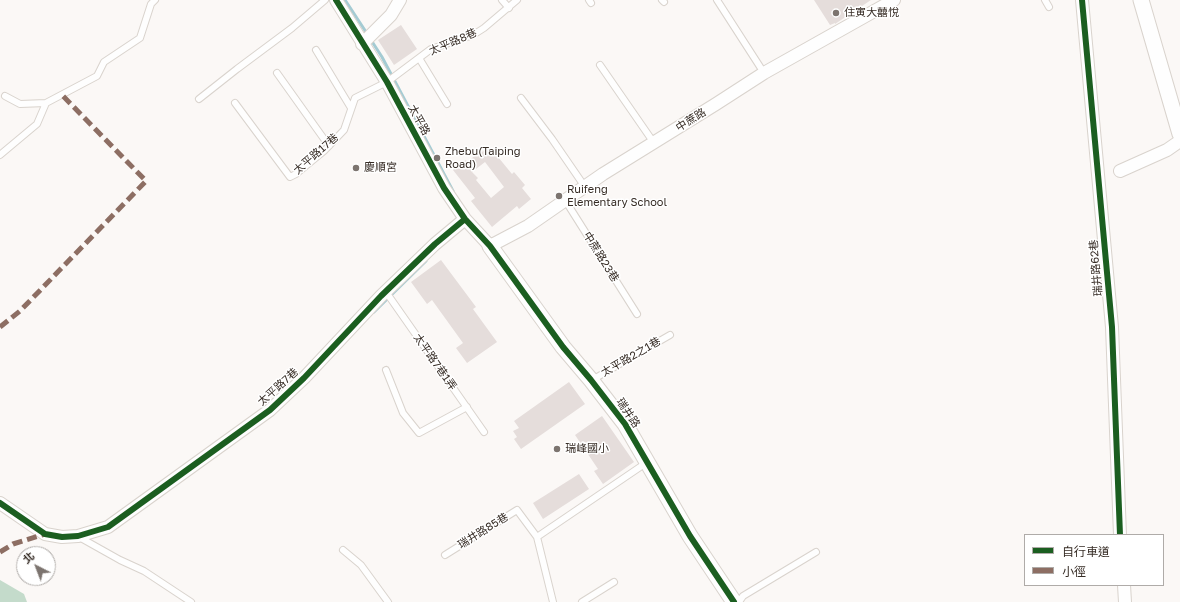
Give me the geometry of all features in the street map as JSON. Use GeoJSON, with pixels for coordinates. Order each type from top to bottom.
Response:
{"type":"FeatureCollection","features":[{"type":"Feature","properties":{"kind":"street","name":"太平路"},"geometry":{"type":"LineString","coordinates":[[336,0],[387,82],[433,169],[465,219],[490,246]]}},
{"type":"Feature","properties":{"kind":"street"},"geometry":{"type":"LineString","coordinates":[[362,44],[391,15],[400,0]]}},
{"type":"Feature","properties":{"kind":"street","name":"中蔗路"},"geometry":{"type":"LineString","coordinates":[[490,246],[528,226],[585,187],[764,73],[894,0]]}},
{"type":"Feature","properties":{"kind":"street","name":"瑞井路62巷"},"geometry":{"type":"LineString","coordinates":[[1082,0],[1112,327],[1120,534]]}},
{"type":"Feature","properties":{"kind":"street"},"geometry":{"type":"LineString","coordinates":[[1141,0],[1180,134]]}},
{"type":"Feature","properties":{"kind":"street"},"geometry":{"type":"LineString","coordinates":[[1120,171],[1167,150],[1180,141]]}},
{"type":"Feature","properties":{"kind":"street","name":"太平路7巷"},"geometry":{"type":"LineString","coordinates":[[0,503],[45,534],[62,537],[78,536],[108,527],[270,410],[304,378],[386,292],[435,244],[465,219]]}},
{"type":"Feature","properties":{"kind":"street","name":"瑞井路"},"geometry":{"type":"LineString","coordinates":[[490,246],[562,347],[591,380],[625,424],[646,463],[690,536],[734,602]]}},
{"type":"Feature","properties":{"kind":"street"},"geometry":{"type":"LineString","coordinates":[[1124,586],[1125,602]]}},
{"type":"Feature","properties":{"kind":"lane"},"geometry":{"type":"LineString","coordinates":[[5,96],[20,104],[46,103],[96,76],[104,62],[140,38],[151,4],[155,0]]}},
{"type":"Feature","properties":{"kind":"lane"},"geometry":{"type":"LineString","coordinates":[[199,99],[292,28],[325,0]]}},
{"type":"Feature","properties":{"kind":"lane"},"geometry":{"type":"LineString","coordinates":[[502,0],[509,8]]}},
{"type":"Feature","properties":{"kind":"lane","name":"太平路8巷"},"geometry":{"type":"LineString","coordinates":[[387,82],[431,49],[473,35],[509,8],[517,0]]}},
{"type":"Feature","properties":{"kind":"lane"},"geometry":{"type":"LineString","coordinates":[[717,0],[764,73]]}},
{"type":"Feature","properties":{"kind":"lane"},"geometry":{"type":"LineString","coordinates":[[1045,0],[1049,7]]}},
{"type":"Feature","properties":{"kind":"lane"},"geometry":{"type":"LineString","coordinates":[[316,50],[351,108]]}},
{"type":"Feature","properties":{"kind":"lane"},"geometry":{"type":"LineString","coordinates":[[419,58],[447,104]]}},
{"type":"Feature","properties":{"kind":"lane"},"geometry":{"type":"LineString","coordinates":[[600,65],[654,143]]}},
{"type":"Feature","properties":{"kind":"lane"},"geometry":{"type":"LineString","coordinates":[[278,73],[328,146]]}},
{"type":"Feature","properties":{"kind":"lane","name":"太平路17巷"},"geometry":{"type":"LineString","coordinates":[[235,103],[290,177],[296,174],[344,130],[355,98],[387,82]]}},
{"type":"Feature","properties":{"kind":"lane"},"geometry":{"type":"LineString","coordinates":[[521,98],[552,138],[585,187]]}},
{"type":"Feature","properties":{"kind":"lane"},"geometry":{"type":"LineString","coordinates":[[0,155],[37,124],[46,103]]}},
{"type":"Feature","properties":{"kind":"lane","name":"中蔗路23巷"},"geometry":{"type":"LineString","coordinates":[[565,200],[637,314]]}},
{"type":"Feature","properties":{"kind":"lane","name":"太平路7巷1弄"},"geometry":{"type":"LineString","coordinates":[[386,292],[484,432]]}},
{"type":"Feature","properties":{"kind":"lane","name":"太平路2之1巷"},"geometry":{"type":"LineString","coordinates":[[591,380],[670,335]]}},
{"type":"Feature","properties":{"kind":"lane"},"geometry":{"type":"LineString","coordinates":[[386,370],[403,413],[419,434],[466,407]]}},
{"type":"Feature","properties":{"kind":"lane"},"geometry":{"type":"LineString","coordinates":[[537,537],[646,463]]}},
{"type":"Feature","properties":{"kind":"lane","name":"瑞井路85巷"},"geometry":{"type":"LineString","coordinates":[[445,555],[517,510],[537,537],[553,602]]}},
{"type":"Feature","properties":{"kind":"lane"},"geometry":{"type":"LineString","coordinates":[[78,536],[120,560],[144,571],[191,602]]}},
{"type":"Feature","properties":{"kind":"lane"},"geometry":{"type":"LineString","coordinates":[[343,550],[361,565],[388,602]]}},
{"type":"Feature","properties":{"kind":"lane"},"geometry":{"type":"LineString","coordinates":[[739,602],[743,596],[816,552]]}},
{"type":"Feature","properties":{"kind":"lane"},"geometry":{"type":"LineString","coordinates":[[582,602],[614,582]]}},
{"type":"Feature","properties":{"kind":"green space"},"geometry":{"type":"Polygon","coordinates":[[[0,580],[24,594],[27,602],[0,602],[0,580]]]}},
{"type":"Feature","properties":{"kind":"building","name":"住寅大囍悅"},"geometry":{"type":"Polygon","coordinates":[[[814,0],[871,0],[835,24],[830,25],[814,0]]]}},
{"type":"Feature","properties":{"kind":"building"},"geometry":{"type":"Polygon","coordinates":[[[401,25],[417,49],[394,65],[378,40],[401,25]]]}},
{"type":"Feature","properties":{"kind":"building"},"geometry":{"type":"Polygon","coordinates":[[[489,146],[512,174],[514,172],[525,185],[522,188],[531,199],[519,209],[517,206],[492,227],[471,201],[475,198],[453,170],[466,160],[467,162],[481,151],[482,152],[489,146]],[[485,162],[472,172],[478,178],[476,180],[491,198],[504,187],[485,162]]]}},
{"type":"Feature","properties":{"kind":"building"},"geometry":{"type":"Polygon","coordinates":[[[441,260],[476,307],[473,309],[497,342],[467,363],[456,348],[463,343],[432,300],[427,304],[411,282],[441,260]]]}},
{"type":"Feature","properties":{"kind":"building"},"geometry":{"type":"Polygon","coordinates":[[[569,382],[585,404],[521,449],[514,439],[517,437],[513,431],[519,428],[514,421],[569,382]]]}},
{"type":"Feature","properties":{"kind":"building"},"geometry":{"type":"Polygon","coordinates":[[[602,416],[634,462],[603,484],[594,471],[598,469],[575,435],[602,416]]]}},
{"type":"Feature","properties":{"kind":"building"},"geometry":{"type":"Polygon","coordinates":[[[579,474],[589,489],[543,519],[533,503],[579,474]]]}},
{"type":"Feature","properties":{"kind":"waterway"},"geometry":{"type":"LineString","coordinates":[[345,0],[368,35]]}},
{"type":"Feature","properties":{"kind":"waterway"},"geometry":{"type":"LineString","coordinates":[[371,40],[382,57],[453,191]]}},
{"type":"Feature","properties":{"kind":"waterway"},"geometry":{"type":"LineString","coordinates":[[374,312],[426,261]]}},
{"type":"Feature","properties":{"kind":"marked path"},"geometry":{"type":"LineString","coordinates":[[0,327],[20,311],[146,181],[62,95]]}},
{"type":"Feature","properties":{"kind":"marked path"},"geometry":{"type":"LineString","coordinates":[[0,552],[13,544],[45,534]]}},
{"type":"Feature","properties":{"kind":"cycle path"},"geometry":{"type":"LineString","coordinates":[[336,0],[387,82],[444,188],[465,219],[490,246],[563,347],[625,424],[690,536],[734,602]]}},
{"type":"Feature","properties":{"kind":"cycle path"},"geometry":{"type":"LineString","coordinates":[[1082,0],[1112,327],[1120,534]]}},
{"type":"Feature","properties":{"kind":"cycle path"},"geometry":{"type":"LineString","coordinates":[[0,503],[45,534],[62,537],[78,536],[108,527],[270,410],[304,378],[381,296],[435,244],[465,219]]}},
{"type":"Feature","properties":{"kind":"place","name":"住寅大囍悅"},"geometry":{"type":"Point","coordinates":[836,13]}},
{"type":"Feature","properties":{"kind":"place","name":"Zhebu(Taiping Road)"},"geometry":{"type":"Point","coordinates":[437,158]}},
{"type":"Feature","properties":{"kind":"place","name":"慶順宮"},"geometry":{"type":"Point","coordinates":[356,168]}},
{"type":"Feature","properties":{"kind":"place","name":"Ruifeng Elementary School"},"geometry":{"type":"Point","coordinates":[559,196]}},
{"type":"Feature","properties":{"kind":"place","name":"瑞峰國小"},"geometry":{"type":"Point","coordinates":[557,449]}}]}
